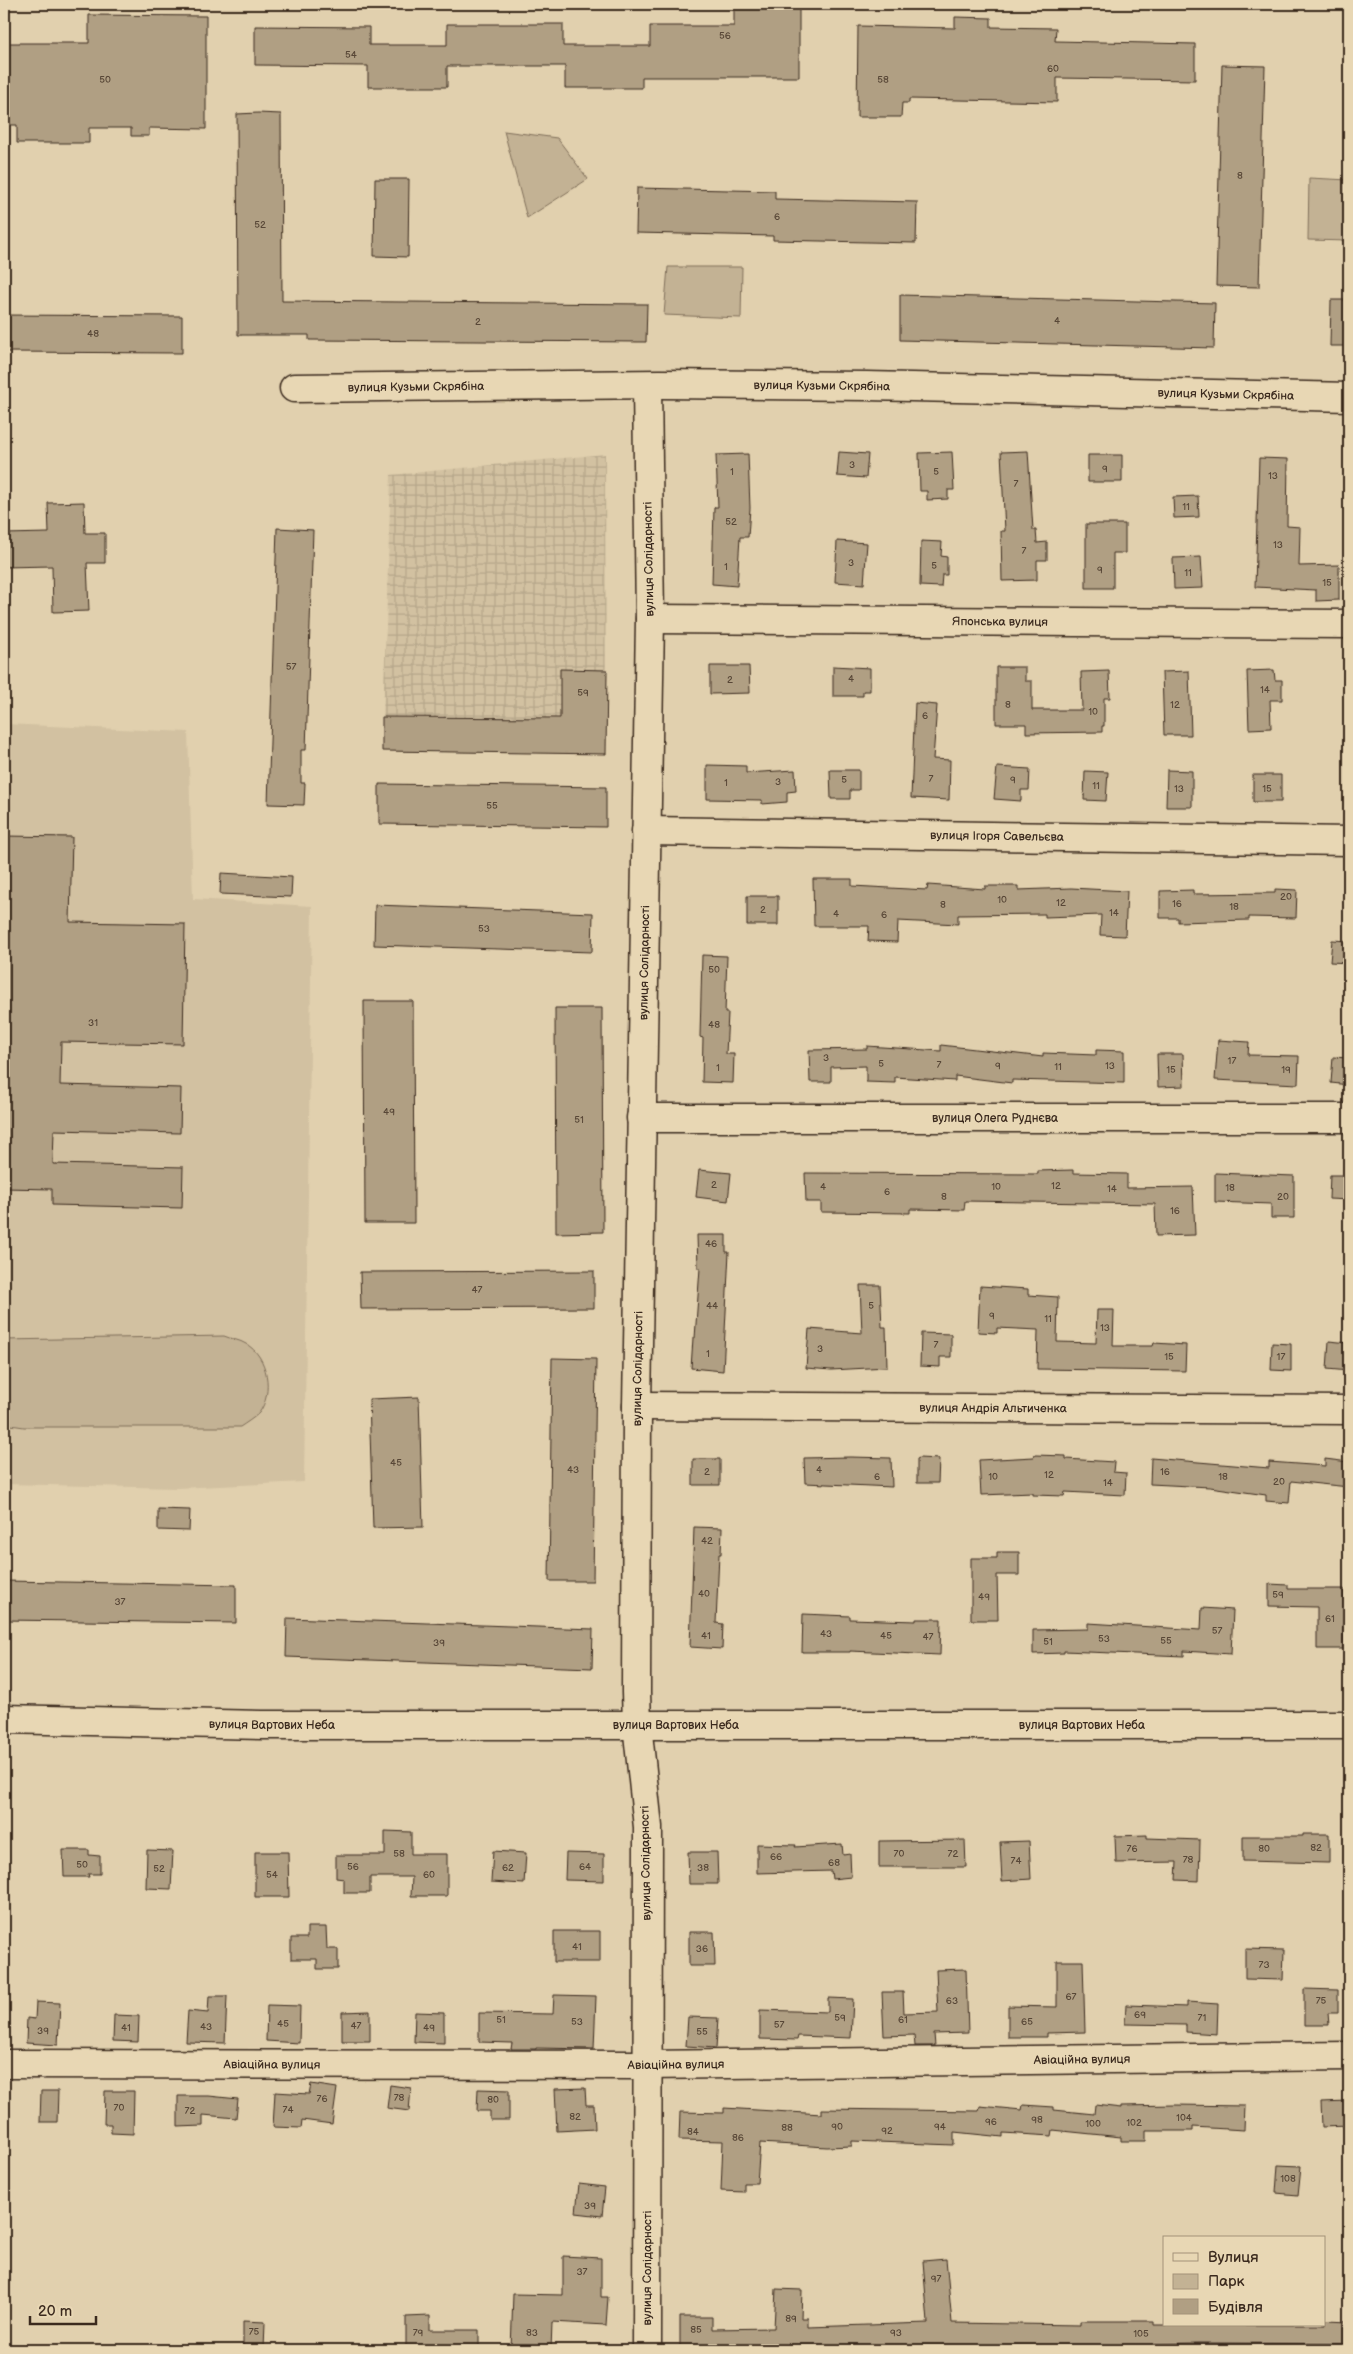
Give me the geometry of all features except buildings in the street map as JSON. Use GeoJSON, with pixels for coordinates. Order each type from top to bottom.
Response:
{"type":"FeatureCollection","features":[{"type":"Feature","properties":{"kind":"street","name":"вулиця Кузьми Скрябіна"},"geometry":{"type":"LineString","coordinates":[[294,388],[670,384],[867,386],[1349,397]]}},
{"type":"Feature","properties":{"kind":"street","name":"вулиця Солідарності"},"geometry":{"type":"LineString","coordinates":[[647,386],[650,619],[637,1406],[638,1724],[648,1827],[646,2065],[647,2350]]}},
{"type":"Feature","properties":{"kind":"street","name":"Японська вулиця"},"geometry":{"type":"LineString","coordinates":[[650,619],[1349,624]]}},
{"type":"Feature","properties":{"kind":"street","name":"вулиця Ігоря Савельєва"},"geometry":{"type":"LineString","coordinates":[[646,831],[1349,842]]}},
{"type":"Feature","properties":{"kind":"street","name":"вулиця Олега Руднєва"},"geometry":{"type":"LineString","coordinates":[[642,1118],[1349,1118]]}},
{"type":"Feature","properties":{"kind":"street","name":"вулиця Андрія Альтиченка"},"geometry":{"type":"LineString","coordinates":[[637,1406],[1349,1410]]}},
{"type":"Feature","properties":{"kind":"street","name":"вулиця Вартових Неба"},"geometry":{"type":"LineString","coordinates":[[4,1719],[262,1725],[1349,1725]]}},
{"type":"Feature","properties":{"kind":"street","name":"Авіаційна вулиця"},"geometry":{"type":"LineString","coordinates":[[4,2064],[646,2065],[1349,2056]]}},
{"type":"Feature","properties":{"kind":"shaded area"},"geometry":{"type":"Polygon","coordinates":[[[605,454],[606,754],[382,751],[391,475],[605,454]]]}},
{"type":"Feature","properties":{"kind":"shaded area"},"geometry":{"type":"Polygon","coordinates":[[[4,724],[188,732],[193,899],[312,906],[304,1482],[178,1488],[4,1484],[4,724]]]}},
{"type":"Feature","properties":{"kind":"green space"},"geometry":{"type":"Polygon","coordinates":[[[504,131],[557,138],[588,179],[527,218],[504,131]]]}},
{"type":"Feature","properties":{"kind":"green space"},"geometry":{"type":"Polygon","coordinates":[[[1309,178],[1349,180],[1349,241],[1308,240],[1309,178]]]}},
{"type":"Feature","properties":{"kind":"green space"},"geometry":{"type":"Polygon","coordinates":[[[668,267],[742,267],[741,318],[664,315],[668,267]]]}},
{"type":"Feature","properties":{"kind":"green space"},"geometry":{"type":"Polygon","coordinates":[[[224,1336],[244,1343],[253,1350],[264,1366],[266,1375],[267,1386],[264,1405],[259,1413],[240,1427],[24,1427],[4,1424],[4,1340],[224,1336]]]}}]}
